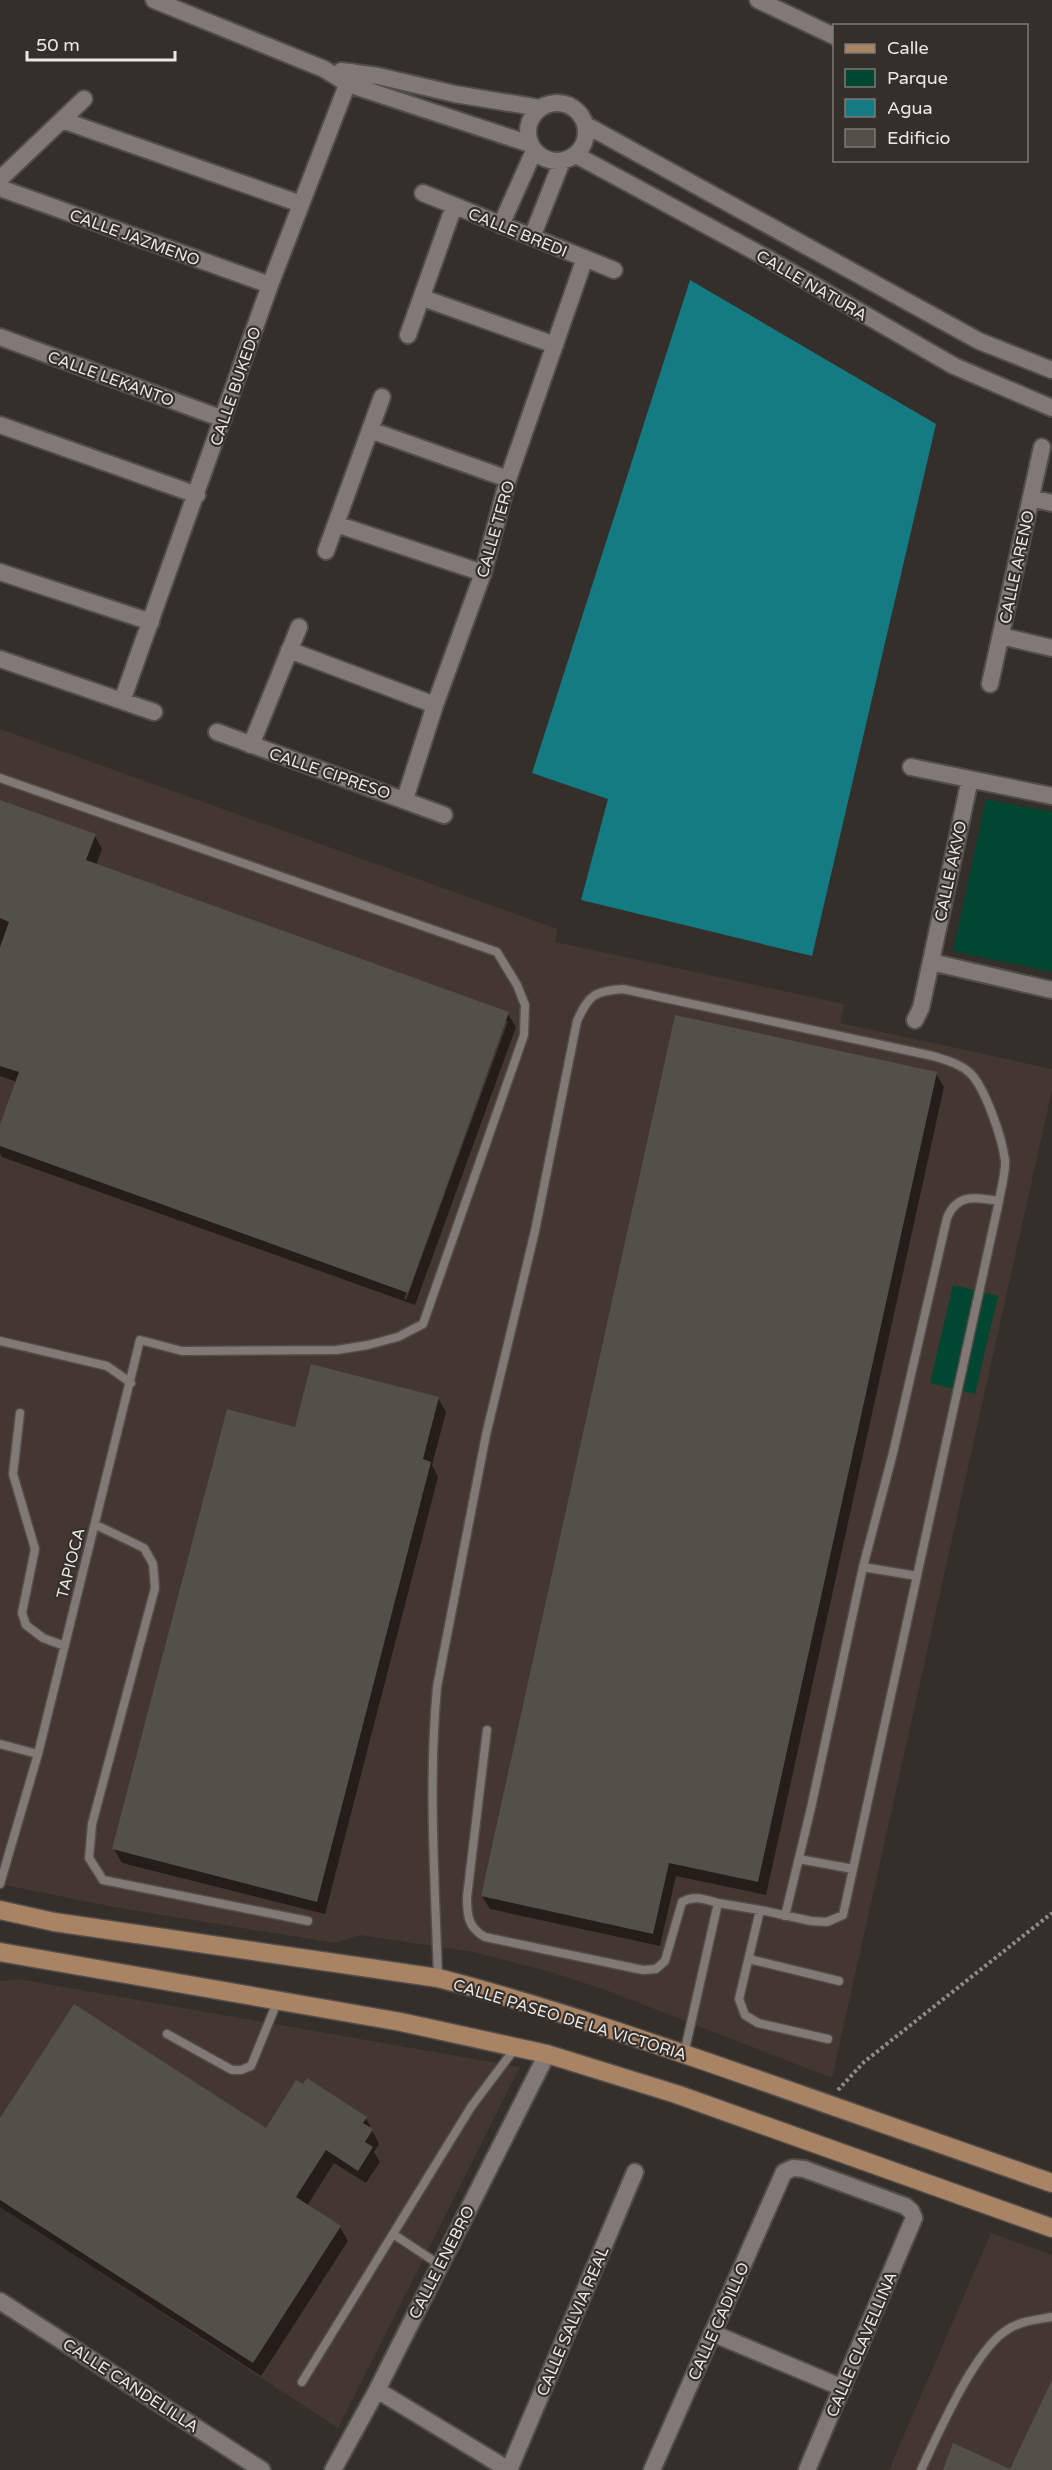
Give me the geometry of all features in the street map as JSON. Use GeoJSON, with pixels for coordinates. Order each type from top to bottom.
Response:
{"type":"FeatureCollection","features":[{"type":"Feature","properties":{"kind":"main road","name":"CALLE PASEO DE LA VICTORIA"},"geometry":{"type":"LineString","coordinates":[[0,1910],[54,1922],[438,1978],[565,2014],[1052,2183]]}},
{"type":"Feature","properties":{"kind":"main road"},"geometry":{"type":"LineString","coordinates":[[0,1952],[401,2022],[547,2054],[676,2094],[1052,2228]]}},
{"type":"Feature","properties":{"kind":"street"},"geometry":{"type":"LineString","coordinates":[[154,0],[324,69],[532,147],[547,160],[569,158]]}},
{"type":"Feature","properties":{"kind":"street"},"geometry":{"type":"LineString","coordinates":[[758,0],[833,36]]}},
{"type":"Feature","properties":{"kind":"street"},"geometry":{"type":"LineString","coordinates":[[350,78],[540,108],[558,103],[568,105],[582,117],[586,126],[585,142],[569,158],[532,237]]}},
{"type":"Feature","properties":{"kind":"street","name":"CALLE BUKEDO"},"geometry":{"type":"LineString","coordinates":[[122,701],[270,285],[350,78]]}},
{"type":"Feature","properties":{"kind":"street"},"geometry":{"type":"LineString","coordinates":[[0,179],[84,99]]}},
{"type":"Feature","properties":{"kind":"street"},"geometry":{"type":"LineString","coordinates":[[501,225],[532,147],[528,124],[540,108]]}},
{"type":"Feature","properties":{"kind":"street"},"geometry":{"type":"LineString","coordinates":[[62,120],[301,204]]}},
{"type":"Feature","properties":{"kind":"street","name":"CALLE NATURA"},"geometry":{"type":"LineString","coordinates":[[586,126],[979,340],[1052,370]]}},
{"type":"Feature","properties":{"kind":"street","name":"CALLE NATURA"},"geometry":{"type":"LineString","coordinates":[[569,158],[765,257],[954,366],[1052,408]]}},
{"type":"Feature","properties":{"kind":"street","name":"CALLE JAZMENO"},"geometry":{"type":"LineString","coordinates":[[0,188],[270,285]]}},
{"type":"Feature","properties":{"kind":"street","name":"CALLE BREDI"},"geometry":{"type":"LineString","coordinates":[[423,193],[614,270]]}},
{"type":"Feature","properties":{"kind":"street"},"geometry":{"type":"LineString","coordinates":[[408,335],[454,206]]}},
{"type":"Feature","properties":{"kind":"street","name":"CALLE TERO"},"geometry":{"type":"LineString","coordinates":[[405,799],[435,705],[483,573],[508,479],[585,258]]}},
{"type":"Feature","properties":{"kind":"street"},"geometry":{"type":"LineString","coordinates":[[423,298],[555,345]]}},
{"type":"Feature","properties":{"kind":"street","name":"CALLE LEKANTO"},"geometry":{"type":"LineString","coordinates":[[0,337],[223,419]]}},
{"type":"Feature","properties":{"kind":"street"},"geometry":{"type":"LineString","coordinates":[[326,551],[382,397]]}},
{"type":"Feature","properties":{"kind":"street"},"geometry":{"type":"LineString","coordinates":[[0,425],[196,495]]}},
{"type":"Feature","properties":{"kind":"street"},"geometry":{"type":"LineString","coordinates":[[369,430],[508,479]]}},
{"type":"Feature","properties":{"kind":"street","name":"CALLE ARENO"},"geometry":{"type":"LineString","coordinates":[[990,684],[1042,447]]}},
{"type":"Feature","properties":{"kind":"street","name":"CALLE ARENO"},"geometry":{"type":"LineString","coordinates":[[1031,498],[1052,503]]}},
{"type":"Feature","properties":{"kind":"street"},"geometry":{"type":"LineString","coordinates":[[336,524],[483,573]]}},
{"type":"Feature","properties":{"kind":"street"},"geometry":{"type":"LineString","coordinates":[[0,572],[151,622]]}},
{"type":"Feature","properties":{"kind":"street"},"geometry":{"type":"LineString","coordinates":[[251,746],[299,627]]}},
{"type":"Feature","properties":{"kind":"street","name":"CALLE ARENO"},"geometry":{"type":"LineString","coordinates":[[1001,636],[1052,648]]}},
{"type":"Feature","properties":{"kind":"street"},"geometry":{"type":"LineString","coordinates":[[289,650],[435,705]]}},
{"type":"Feature","properties":{"kind":"street"},"geometry":{"type":"LineString","coordinates":[[0,659],[154,712]]}},
{"type":"Feature","properties":{"kind":"street","name":"CALLE CIPRESO"},"geometry":{"type":"LineString","coordinates":[[217,732],[444,815]]}},
{"type":"Feature","properties":{"kind":"street"},"geometry":{"type":"LineString","coordinates":[[911,767],[1052,796]]}},
{"type":"Feature","properties":{"kind":"street","name":"CALLE AKVO"},"geometry":{"type":"LineString","coordinates":[[915,1020],[921,1008],[970,779]]}},
{"type":"Feature","properties":{"kind":"street"},"geometry":{"type":"LineString","coordinates":[[931,962],[1052,990]]}},
{"type":"Feature","properties":{"kind":"street","name":"CALLE ENEBRO"},"geometry":{"type":"LineString","coordinates":[[333,2470],[377,2390],[547,2054]]}},
{"type":"Feature","properties":{"kind":"street","name":"CALLE CLAVELLINA"},"geometry":{"type":"LineString","coordinates":[[784,2172],[793,2168],[804,2169],[905,2206],[914,2218],[807,2470]]}},
{"type":"Feature","properties":{"kind":"street","name":"CALLE SALVIA REAL"},"geometry":{"type":"LineString","coordinates":[[377,2390],[509,2470],[635,2172]]}},
{"type":"Feature","properties":{"kind":"street","name":"CALLE CADILLO"},"geometry":{"type":"LineString","coordinates":[[652,2470],[784,2172]]}},
{"type":"Feature","properties":{"kind":"street","name":"CALLE CANDELILLA"},"geometry":{"type":"LineString","coordinates":[[0,2301],[262,2470]]}},
{"type":"Feature","properties":{"kind":"street"},"geometry":{"type":"LineString","coordinates":[[712,2332],[843,2388]]}},
{"type":"Feature","properties":{"kind":"lane","name":"TAPIOCA"},"geometry":{"type":"LineString","coordinates":[[0,778],[497,952],[517,985],[525,1005],[524,1035],[423,1324],[398,1337],[337,1350],[182,1351],[140,1340],[38,1754],[0,1884]]}},
{"type":"Feature","properties":{"kind":"lane"},"geometry":{"type":"LineString","coordinates":[[438,1978],[433,1781],[433,1728],[437,1687],[486,1435],[535,1231],[577,1021],[586,1001],[602,990],[623,989],[933,1056],[958,1065],[971,1074],[995,1123],[1005,1161],[999,1201],[843,1915],[827,1922],[785,1916],[700,1898],[689,1898],[682,1902],[665,1961],[656,1969],[643,1970],[485,1937],[475,1932],[469,1922],[467,1897],[487,1730]]}},
{"type":"Feature","properties":{"kind":"lane"},"geometry":{"type":"LineString","coordinates":[[785,1916],[863,1567],[893,1453],[947,1218],[952,1206],[965,1199],[977,1197],[999,1201]]}},
{"type":"Feature","properties":{"kind":"lane"},"geometry":{"type":"LineString","coordinates":[[0,1341],[107,1366],[131,1383]]}},
{"type":"Feature","properties":{"kind":"lane"},"geometry":{"type":"LineString","coordinates":[[20,1413],[13,1474],[35,1549],[22,1613],[26,1625],[43,1638],[65,1646]]}},
{"type":"Feature","properties":{"kind":"lane"},"geometry":{"type":"LineString","coordinates":[[96,1525],[144,1548],[153,1564],[155,1588],[92,1824],[88,1858],[103,1880],[308,1921]]}},
{"type":"Feature","properties":{"kind":"lane"},"geometry":{"type":"LineString","coordinates":[[863,1567],[917,1576]]}},
{"type":"Feature","properties":{"kind":"lane"},"geometry":{"type":"LineString","coordinates":[[0,1744],[38,1754]]}},
{"type":"Feature","properties":{"kind":"lane"},"geometry":{"type":"LineString","coordinates":[[799,1859],[853,1869]]}},
{"type":"Feature","properties":{"kind":"lane"},"geometry":{"type":"LineString","coordinates":[[684,2054],[718,1903]]}},
{"type":"Feature","properties":{"kind":"lane"},"geometry":{"type":"LineString","coordinates":[[760,1910],[739,1999],[745,2015],[758,2023],[828,2039]]}},
{"type":"Feature","properties":{"kind":"lane"},"geometry":{"type":"LineString","coordinates":[[749,1959],[839,1981]]}},
{"type":"Feature","properties":{"kind":"lane"},"geometry":{"type":"LineString","coordinates":[[167,2034],[232,2070],[241,2070],[251,2066],[278,2000]]}},
{"type":"Feature","properties":{"kind":"lane"},"geometry":{"type":"LineString","coordinates":[[302,2382],[471,2107],[516,2047]]}},
{"type":"Feature","properties":{"kind":"lane"},"geometry":{"type":"LineString","coordinates":[[393,2234],[440,2265]]}},
{"type":"Feature","properties":{"kind":"lane"},"geometry":{"type":"LineString","coordinates":[[921,2470],[942,2424],[977,2363],[1003,2332],[1023,2322],[1052,2317]]}},
{"type":"Feature","properties":{"kind":"path"},"geometry":{"type":"LineString","coordinates":[[826,2103],[864,2062],[1052,1913]]}},
{"type":"Feature","properties":{"kind":"shaded area"},"geometry":{"type":"Polygon","coordinates":[[[0,729],[557,929],[555,942],[844,1004],[840,1023],[1052,1069],[1052,1090],[832,2078],[606,1990],[551,1972],[474,1952],[360,1935],[335,1943],[114,1907],[0,1884],[0,729]]]}},
{"type":"Feature","properties":{"kind":"shaded area"},"geometry":{"type":"Polygon","coordinates":[[[18,1979],[520,2067],[338,2428],[0,2207],[0,1981],[18,1979]]]}},
{"type":"Feature","properties":{"kind":"shaded area"},"geometry":{"type":"Polygon","coordinates":[[[991,2233],[1052,2255],[1052,2470],[889,2470],[991,2233]]]}},
{"type":"Feature","properties":{"kind":"green space"},"geometry":{"type":"Polygon","coordinates":[[[986,799],[1052,812],[1052,972],[953,951],[986,799]]]}},
{"type":"Feature","properties":{"kind":"green space"},"geometry":{"type":"Polygon","coordinates":[[[953,1285],[998,1296],[975,1394],[930,1383],[953,1285]]]}},
{"type":"Feature","properties":{"kind":"water"},"geometry":{"type":"Polygon","coordinates":[[[690,280],[936,424],[812,956],[581,900],[608,799],[532,773],[690,280]]]}},
{"type":"Feature","properties":{"kind":"building"},"geometry":{"type":"Polygon","coordinates":[[[0,800],[96,834],[86,860],[509,1012],[408,1293],[0,1146],[0,1124],[19,1072],[0,1066],[0,947],[9,922],[0,918],[0,800]]]}},
{"type":"Feature","properties":{"kind":"building"},"geometry":{"type":"Polygon","coordinates":[[[675,1015],[937,1072],[758,1882],[669,1863],[653,1934],[481,1896],[675,1015]]]}},
{"type":"Feature","properties":{"kind":"building"},"geometry":{"type":"Polygon","coordinates":[[[311,1364],[439,1397],[423,1459],[431,1462],[317,1902],[112,1849],[227,1409],[295,1427],[311,1364]]]}},
{"type":"Feature","properties":{"kind":"building"},"geometry":{"type":"Polygon","coordinates":[[[74,2004],[266,2128],[296,2080],[303,2084],[307,2078],[367,2117],[363,2123],[373,2129],[365,2142],[373,2147],[358,2171],[326,2150],[296,2197],[341,2226],[253,2363],[0,2200],[0,2118],[74,2004]]]}},
{"type":"Feature","properties":{"kind":"building"},"geometry":{"type":"Polygon","coordinates":[[[1052,2380],[1052,2470],[943,2470],[953,2443],[1010,2469],[1052,2380]]]}}]}
